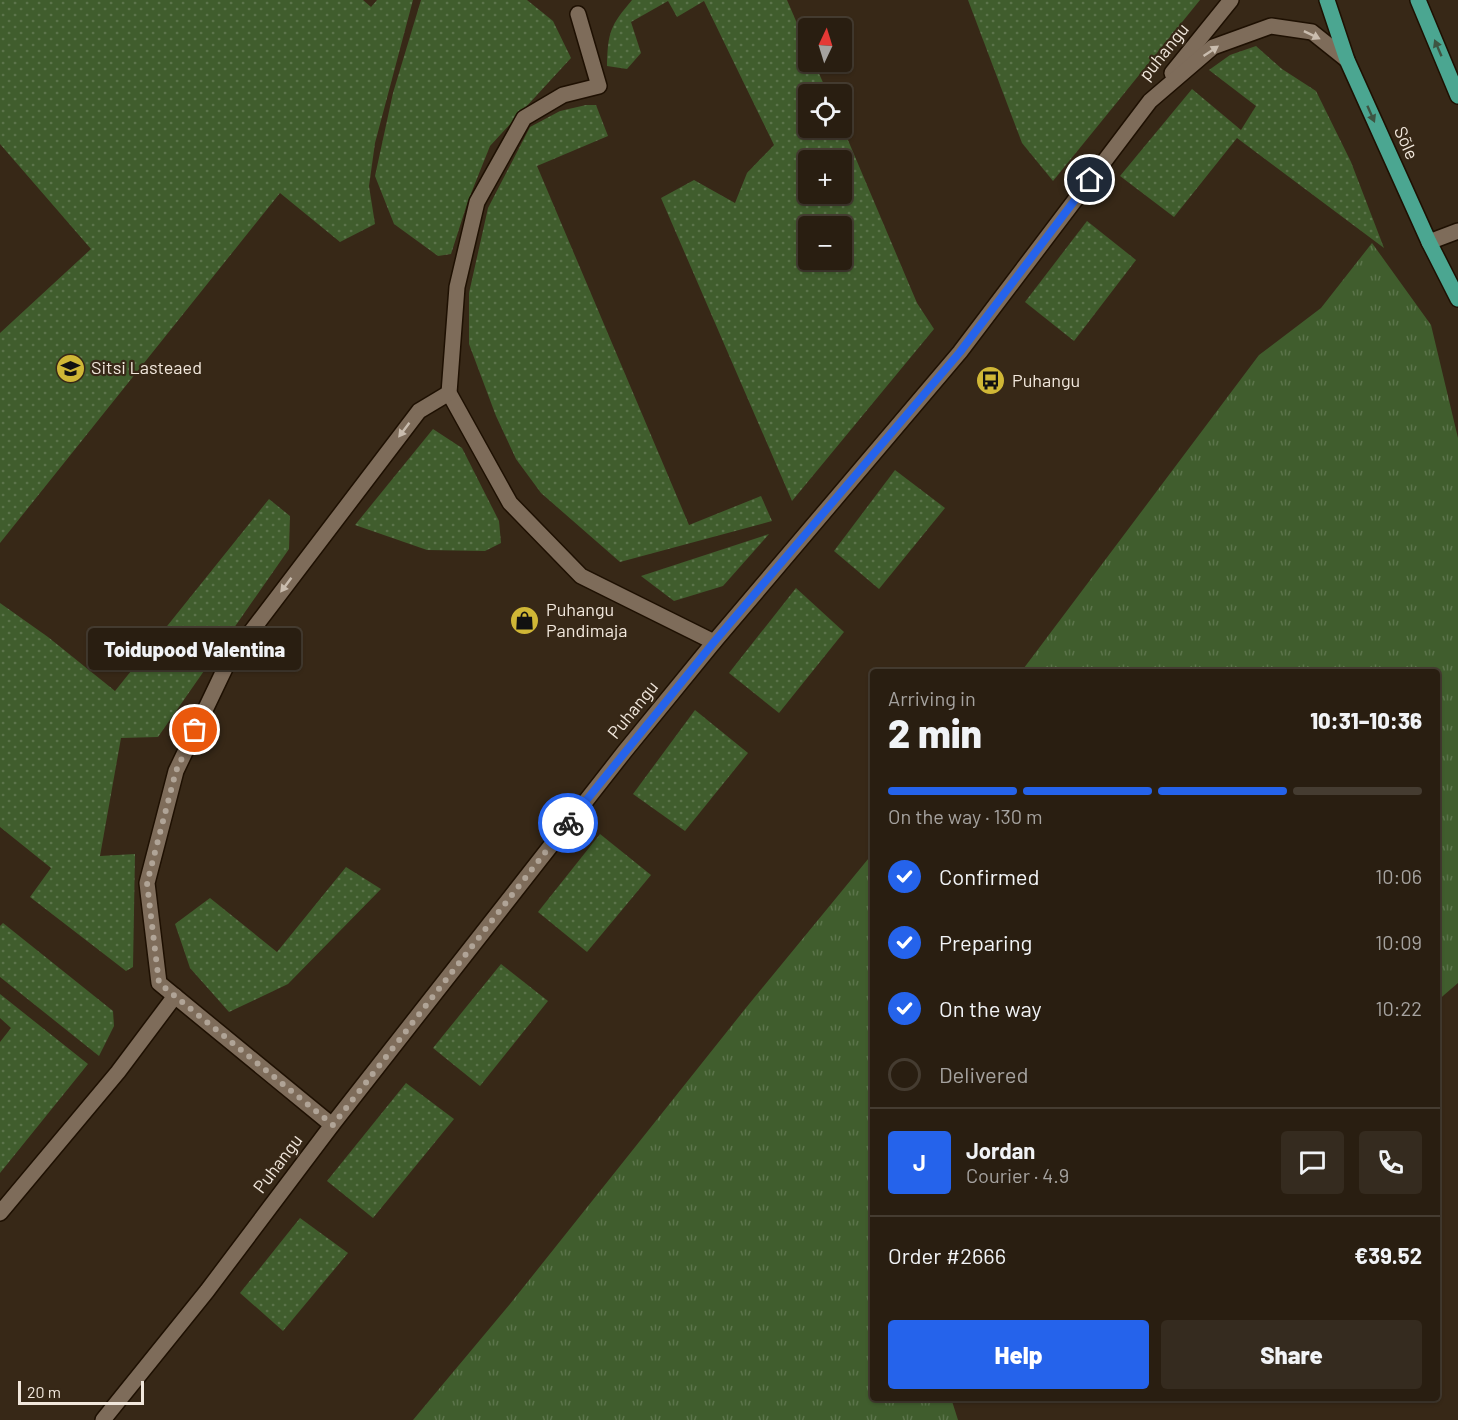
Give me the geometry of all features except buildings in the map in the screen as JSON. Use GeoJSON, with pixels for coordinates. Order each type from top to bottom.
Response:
{"type":"FeatureCollection","features":[{"type":"Feature","properties":{"kind":"main road","name":"Sõle"},"geometry":{"type":"LineString","coordinates":[[1327,0],[1347,60],[1429,242],[1458,300]]}},
{"type":"Feature","properties":{"kind":"main road"},"geometry":{"type":"LineString","coordinates":[[1418,0],[1458,96]]}},
{"type":"Feature","properties":{"kind":"street","name":"puhangu"},"geometry":{"type":"LineString","coordinates":[[1150,101],[1231,0]]}},
{"type":"Feature","properties":{"kind":"street"},"geometry":{"type":"LineString","coordinates":[[578,14],[599,86],[563,95],[524,118],[477,202],[457,288],[448,393],[510,503],[581,576],[714,642]]}},
{"type":"Feature","properties":{"kind":"street","name":"Puhangu"},"geometry":{"type":"LineString","coordinates":[[103,1420],[207,1291],[333,1125],[625,751],[714,642],[960,352],[1150,101],[1213,47],[1271,26],[1312,32],[1347,60]]}},
{"type":"Feature","properties":{"kind":"street"},"geometry":{"type":"LineString","coordinates":[[1429,242],[1458,231]]}},
{"type":"Feature","properties":{"kind":"street"},"geometry":{"type":"LineString","coordinates":[[333,1125],[159,983],[147,883],[176,771],[228,662],[419,411],[448,393]]}},
{"type":"Feature","properties":{"kind":"street"},"geometry":{"type":"LineString","coordinates":[[0,1212],[118,1072],[175,996]]}},
{"type":"Feature","properties":{"kind":"green space"},"geometry":{"type":"Polygon","coordinates":[[[0,0],[363,0],[371,7],[377,0],[413,0],[375,143],[369,186],[375,224],[340,242],[280,193],[0,543],[0,333],[91,249],[0,144],[0,0]]]}},
{"type":"Feature","properties":{"kind":"green space"},"geometry":{"type":"Polygon","coordinates":[[[421,0],[527,0],[553,21],[571,58],[490,146],[468,201],[451,254],[438,256],[394,224],[375,176],[393,93],[421,0]]]}},
{"type":"Feature","properties":{"kind":"green space"},"geometry":{"type":"Polygon","coordinates":[[[632,0],[787,0],[798,26],[798,72],[818,72],[824,84],[798,84],[798,138],[847,138],[917,303],[934,329],[792,501],[661,198],[694,180],[735,203],[747,173],[774,145],[704,1],[677,17],[668,1],[631,22],[641,53],[627,69],[607,66],[608,45],[615,23],[632,0]]]}},
{"type":"Feature","properties":{"kind":"green space"},"geometry":{"type":"Polygon","coordinates":[[[968,0],[1200,0],[1053,181],[1022,143],[968,0]]]}},
{"type":"Feature","properties":{"kind":"green space"},"geometry":{"type":"Polygon","coordinates":[[[1256,46],[1282,69],[1316,91],[1351,162],[1384,248],[1237,138],[1174,217],[1120,176],[1192,89],[1241,130],[1256,106],[1209,70],[1230,55],[1256,46]]]}},
{"type":"Feature","properties":{"kind":"green space"},"geometry":{"type":"Polygon","coordinates":[[[596,105],[608,136],[537,166],[689,525],[761,496],[772,521],[620,562],[541,493],[516,459],[496,416],[469,344],[469,293],[488,208],[530,127],[560,111],[596,105]]]}},
{"type":"Feature","properties":{"kind":"green space"},"geometry":{"type":"Polygon","coordinates":[[[1087,221],[1136,260],[1074,341],[1025,302],[1087,221]]]}},
{"type":"Feature","properties":{"kind":"green space"},"geometry":{"type":"Polygon","coordinates":[[[1372,243],[1431,325],[1458,438],[1458,983],[1440,998],[1440,669],[1023,669],[1259,355],[1321,308],[1372,243]]]}},
{"type":"Feature","properties":{"kind":"green space"},"geometry":{"type":"Polygon","coordinates":[[[433,429],[462,448],[499,521],[501,543],[485,551],[427,550],[355,525],[433,429]]]}},
{"type":"Feature","properties":{"kind":"green space"},"geometry":{"type":"Polygon","coordinates":[[[895,470],[945,508],[879,589],[834,551],[895,470]]]}},
{"type":"Feature","properties":{"kind":"green space"},"geometry":{"type":"Polygon","coordinates":[[[269,499],[290,516],[289,549],[158,737],[121,738],[100,856],[135,854],[133,967],[126,971],[30,897],[51,868],[0,827],[0,603],[48,637],[115,691],[269,499]]]}},
{"type":"Feature","properties":{"kind":"green space"},"geometry":{"type":"Polygon","coordinates":[[[769,534],[723,586],[674,601],[641,576],[769,534]]]}},
{"type":"Feature","properties":{"kind":"green space"},"geometry":{"type":"Polygon","coordinates":[[[796,588],[844,632],[779,713],[729,673],[796,588]]]}},
{"type":"Feature","properties":{"kind":"green space"},"geometry":{"type":"Polygon","coordinates":[[[695,710],[748,753],[685,831],[633,794],[695,710]]]}},
{"type":"Feature","properties":{"kind":"green space"},"geometry":{"type":"Polygon","coordinates":[[[600,834],[651,875],[587,952],[538,912],[600,834]]]}},
{"type":"Feature","properties":{"kind":"green space"},"geometry":{"type":"Polygon","coordinates":[[[870,857],[870,1401],[952,1401],[958,1420],[413,1420],[510,1304],[745,1009],[870,857]]]}},
{"type":"Feature","properties":{"kind":"green space"},"geometry":{"type":"Polygon","coordinates":[[[346,867],[381,889],[288,984],[229,1012],[190,968],[175,924],[210,898],[277,952],[346,867]]]}},
{"type":"Feature","properties":{"kind":"green space"},"geometry":{"type":"Polygon","coordinates":[[[3,923],[113,1011],[114,1026],[99,1056],[0,977],[0,926],[3,923]]]}},
{"type":"Feature","properties":{"kind":"green space"},"geometry":{"type":"Polygon","coordinates":[[[501,964],[548,1001],[480,1086],[433,1048],[501,964]]]}},
{"type":"Feature","properties":{"kind":"green space"},"geometry":{"type":"Polygon","coordinates":[[[0,994],[88,1064],[0,1173],[0,1042],[11,1028],[0,1018],[0,994]]]}},
{"type":"Feature","properties":{"kind":"green space"},"geometry":{"type":"Polygon","coordinates":[[[406,1083],[454,1119],[373,1218],[327,1181],[406,1083]]]}},
{"type":"Feature","properties":{"kind":"green space"},"geometry":{"type":"Polygon","coordinates":[[[300,1218],[348,1253],[283,1331],[240,1293],[300,1218]]]}},
{"type":"Feature","properties":{"kind":"way so far"},"geometry":{"type":"LineString","coordinates":[[195,730],[176,771],[147,883],[159,983],[333,1125],[568,823]]}},
{"type":"Feature","properties":{"kind":"place","name":"Sitsi Lasteaed"},"geometry":{"type":"Point","coordinates":[70,368]}},
{"type":"Feature","properties":{"kind":"place","name":"Puhangu"},"geometry":{"type":"Point","coordinates":[991,381]}},
{"type":"Feature","properties":{"kind":"place","name":"Puhangu Pandimaja"},"geometry":{"type":"Point","coordinates":[525,620]}},
{"type":"Feature","properties":{"kind":"place","name":"Toidupood Valentina"},"geometry":{"type":"Point","coordinates":[195,730]}},
{"type":"Feature","properties":{"kind":"route"},"geometry":{"type":"LineString","coordinates":[[568,823],[714,642],[960,352],[1090,180]]}}]}
